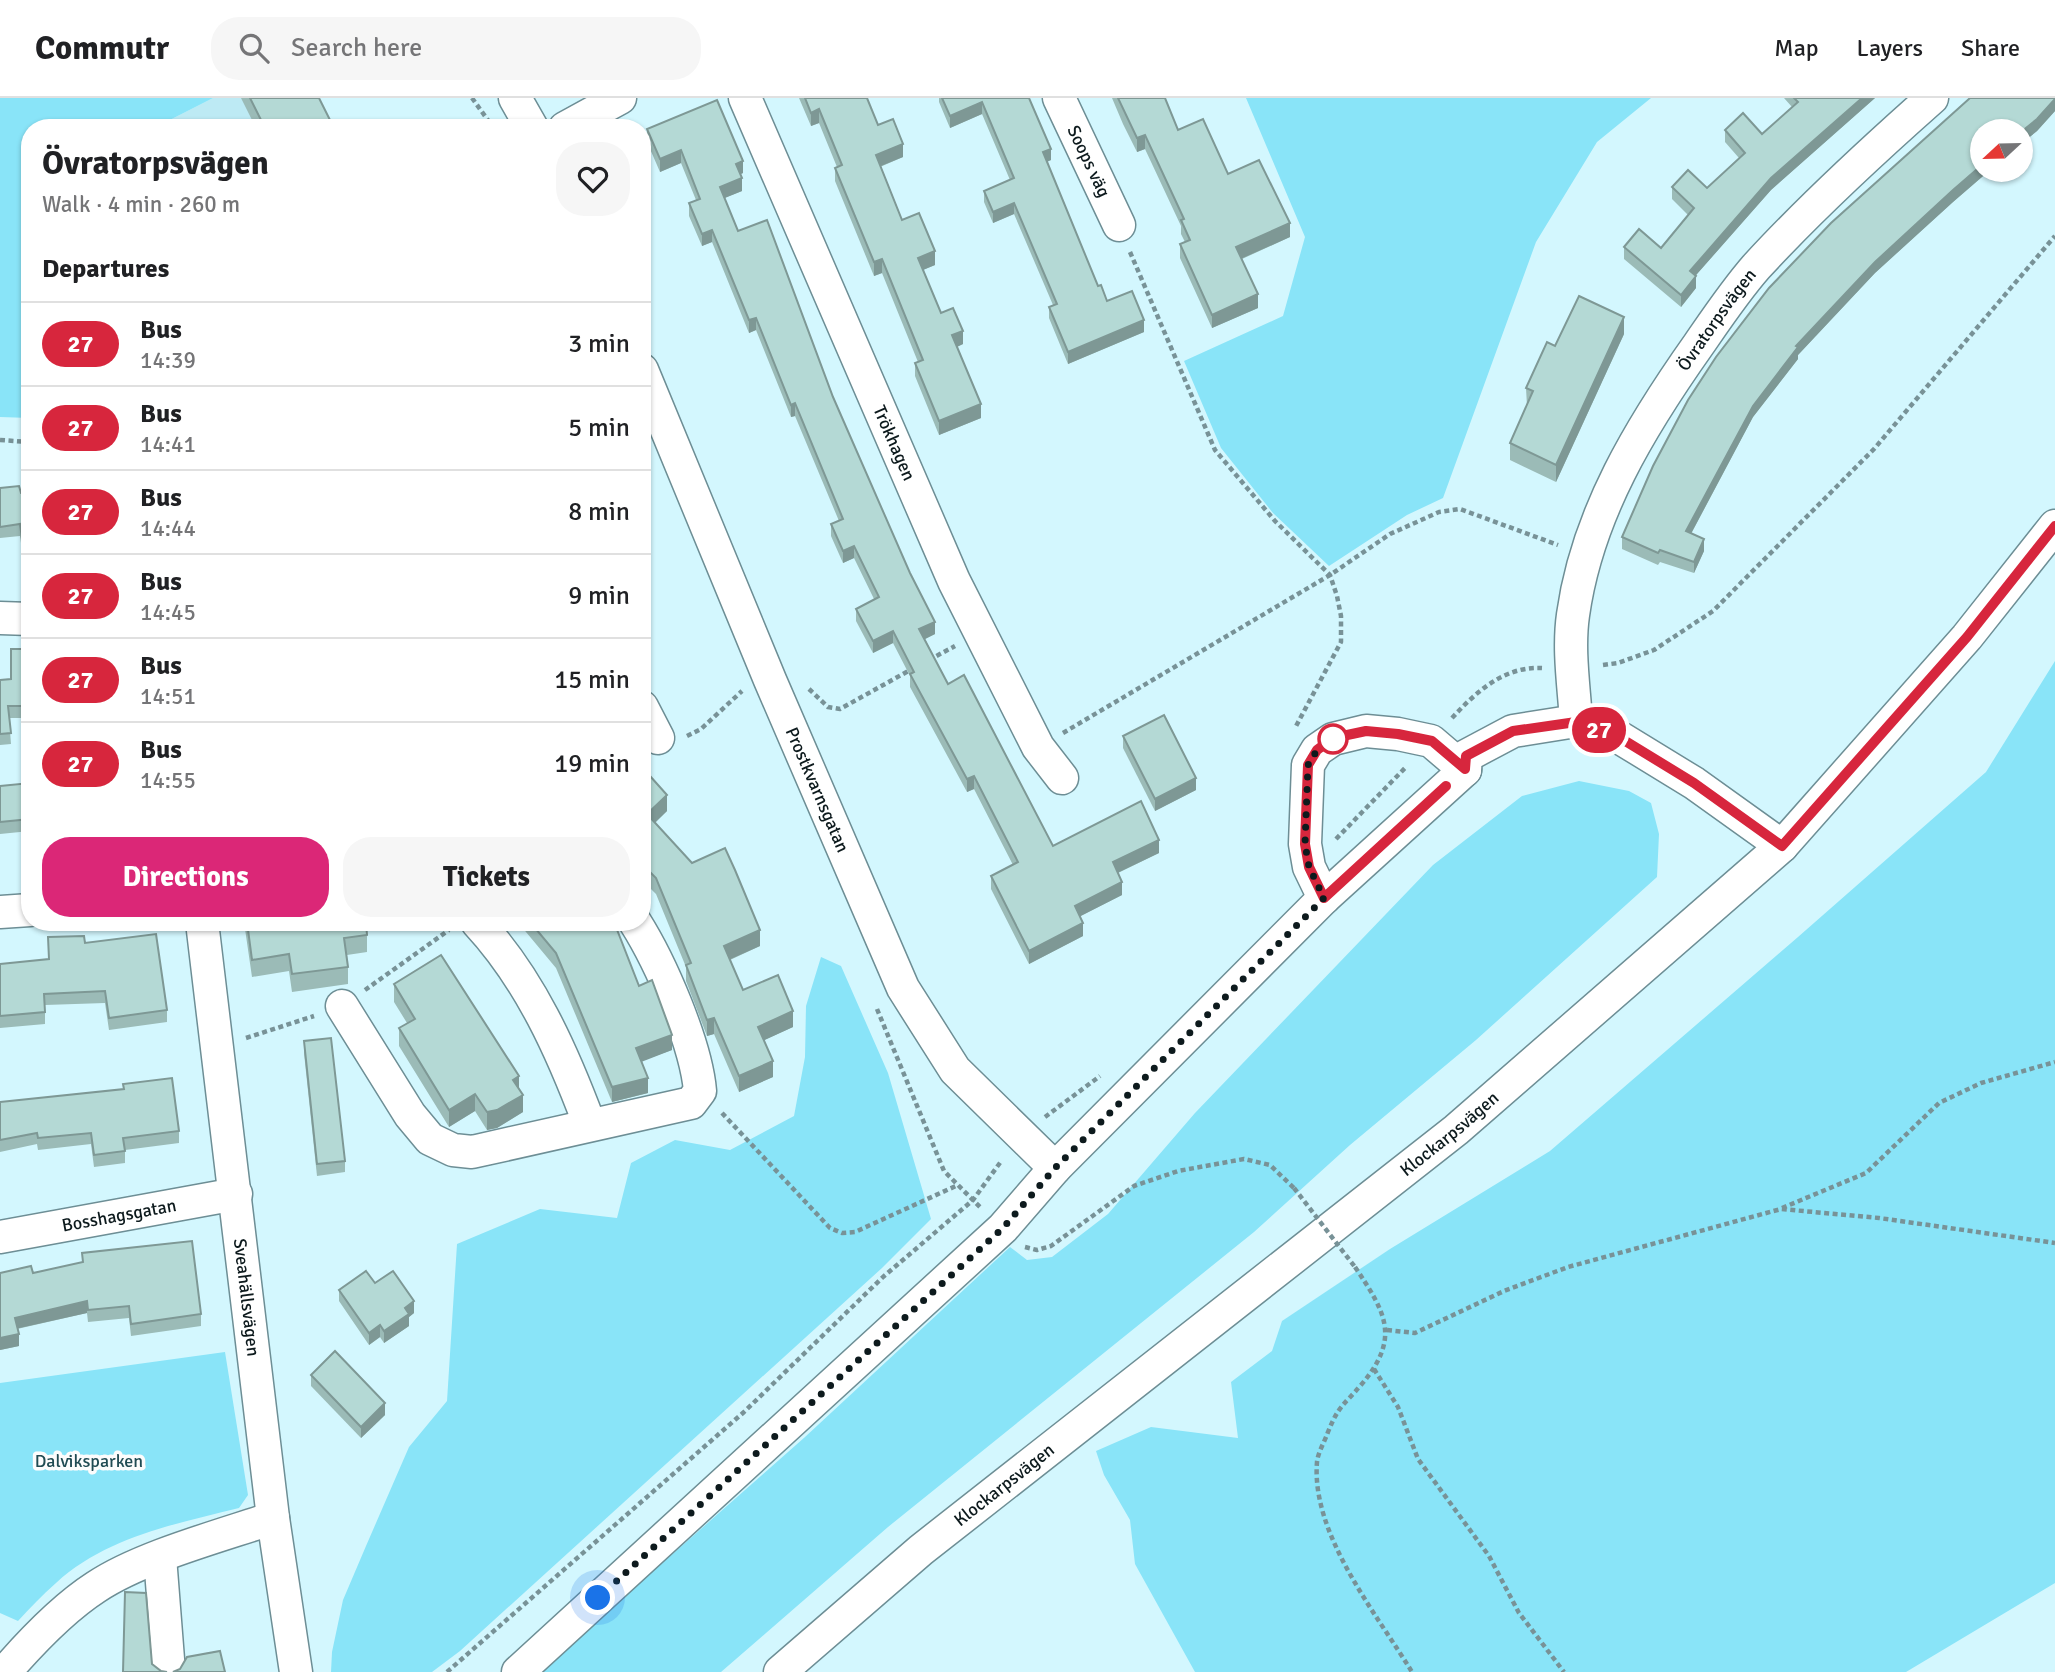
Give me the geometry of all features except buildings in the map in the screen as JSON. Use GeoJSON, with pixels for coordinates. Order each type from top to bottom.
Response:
{"type":"FeatureCollection","features":[{"type":"Feature","properties":{"kind":"street"},"geometry":{"type":"LineString","coordinates":[[515,98],[527,119]]}},
{"type":"Feature","properties":{"kind":"street"},"geometry":{"type":"LineString","coordinates":[[582,119],[620,98]]}},
{"type":"Feature","properties":{"kind":"street","name":"Trökhagen"},"geometry":{"type":"LineString","coordinates":[[745,98],[954,581],[1038,747],[1062,778]]}},
{"type":"Feature","properties":{"kind":"street","name":"Soops väg"},"geometry":{"type":"LineString","coordinates":[[1059,98],[1119,225]]}},
{"type":"Feature","properties":{"kind":"street","name":"Övratorpsvägen"},"geometry":{"type":"LineString","coordinates":[[1576,722],[1573,617],[1586,554],[1605,501],[1633,446],[1669,386],[1754,270],[1802,218],[1932,98]]}},
{"type":"Feature","properties":{"kind":"street","name":"Prostkvarnsgatan"},"geometry":{"type":"LineString","coordinates":[[651,392],[770,680],[903,988],[955,1070],[1055,1168]]}},
{"type":"Feature","properties":{"kind":"street","name":"Klockarpsvägen"},"geometry":{"type":"LineString","coordinates":[[780,1672],[921,1549],[1456,1129],[1782,846],[1967,637],[2055,526]]}},
{"type":"Feature","properties":{"kind":"street"},"geometry":{"type":"LineString","coordinates":[[0,618],[21,619]]}},
{"type":"Feature","properties":{"kind":"street"},"geometry":{"type":"LineString","coordinates":[[518,1672],[1003,1228],[1055,1168],[1324,898],[1465,769],[1466,756],[1513,731],[1576,722],[1622,739],[1782,846]]}},
{"type":"Feature","properties":{"kind":"street"},"geometry":{"type":"LineString","coordinates":[[651,724],[658,738]]}},
{"type":"Feature","properties":{"kind":"street"},"geometry":{"type":"LineString","coordinates":[[1324,898],[1309,867],[1305,844],[1308,765],[1317,750],[1333,738],[1366,731],[1398,734],[1432,741],[1465,769]]}},
{"type":"Feature","properties":{"kind":"street"},"geometry":{"type":"LineString","coordinates":[[0,912],[21,911]]}},
{"type":"Feature","properties":{"kind":"street","name":"Sveahällsvägen"},"geometry":{"type":"LineString","coordinates":[[203,931],[272,1518],[296,1672]]}},
{"type":"Feature","properties":{"kind":"street"},"geometry":{"type":"LineString","coordinates":[[486,931],[496,942],[536,1003],[570,1073],[589,1123]]}},
{"type":"Feature","properties":{"kind":"street"},"geometry":{"type":"LineString","coordinates":[[342,1006],[410,1115],[430,1139],[453,1150],[472,1152],[589,1123],[691,1102],[701,1091],[698,1068],[670,993],[640,931]]}},
{"type":"Feature","properties":{"kind":"street","name":"Bosshagsgatan"},"geometry":{"type":"LineString","coordinates":[[0,1237],[236,1194]]}},
{"type":"Feature","properties":{"kind":"street"},"geometry":{"type":"LineString","coordinates":[[5,1672],[36,1638],[96,1587],[160,1558],[272,1518]]}},
{"type":"Feature","properties":{"kind":"street"},"geometry":{"type":"LineString","coordinates":[[160,1558],[169,1672]]}},
{"type":"Feature","properties":{"kind":"path"},"geometry":{"type":"LineString","coordinates":[[472,98],[487,119]]}},
{"type":"Feature","properties":{"kind":"path"},"geometry":{"type":"LineString","coordinates":[[1119,225],[1215,450],[1275,521],[1330,575],[1341,616],[1341,642],[1292,735]]}},
{"type":"Feature","properties":{"kind":"path"},"geometry":{"type":"LineString","coordinates":[[0,440],[21,441]]}},
{"type":"Feature","properties":{"kind":"path"},"geometry":{"type":"LineString","coordinates":[[1038,747],[1330,575],[1390,534],[1439,512],[1460,509],[1586,554]]}},
{"type":"Feature","properties":{"kind":"path"},"geometry":{"type":"LineString","coordinates":[[800,684],[817,694],[828,707],[840,709],[980,631]]}},
{"type":"Feature","properties":{"kind":"path"},"geometry":{"type":"LineString","coordinates":[[658,738],[674,742],[701,729],[743,690]]}},
{"type":"Feature","properties":{"kind":"path"},"geometry":{"type":"LineString","coordinates":[[217,1042],[242,1039],[342,1006],[446,931]]}},
{"type":"Feature","properties":{"kind":"path"},"geometry":{"type":"LineString","coordinates":[[1387,1330],[1415,1333],[1504,1291],[1568,1267],[1781,1209],[1866,1173],[1939,1103],[1981,1083],[2055,1062]]}},
{"type":"Feature","properties":{"kind":"path"},"geometry":{"type":"LineString","coordinates":[[701,1091],[830,1228],[842,1233],[855,1232],[958,1185]]}},
{"type":"Feature","properties":{"kind":"path"},"geometry":{"type":"LineString","coordinates":[[973,1200],[1024,1247],[1037,1250],[1051,1246],[1134,1186],[1178,1171],[1244,1159],[1270,1165],[1294,1188],[1354,1267],[1381,1310],[1387,1330],[1384,1350],[1374,1368],[1339,1406],[1317,1460],[1320,1506],[1340,1554],[1412,1672]]}},
{"type":"Feature","properties":{"kind":"path"},"geometry":{"type":"LineString","coordinates":[[1781,1209],[1879,1218],[2055,1243]]}},
{"type":"Feature","properties":{"kind":"path"},"geometry":{"type":"LineString","coordinates":[[1374,1368],[1398,1407],[1418,1459],[1489,1556],[1519,1613],[1564,1672]]}},
{"type":"Feature","properties":{"kind":"shaded area"},"geometry":{"type":"Polygon","coordinates":[[[213,98],[317,98],[328,119],[172,119],[213,98]]]}},
{"type":"Feature","properties":{"kind":"green space"},"geometry":{"type":"Polygon","coordinates":[[[0,98],[213,98],[172,119],[21,119],[21,418],[0,417],[0,98]]]}},
{"type":"Feature","properties":{"kind":"green space"},"geometry":{"type":"Polygon","coordinates":[[[1246,98],[1651,98],[1597,142],[1536,242],[1443,498],[1407,515],[1329,566],[1273,513],[1221,448],[1184,361],[1283,316],[1305,237],[1246,98]]]}},
{"type":"Feature","properties":{"kind":"green space"},"geometry":{"type":"Polygon","coordinates":[[[2055,661],[2055,1583],[1906,1672],[1195,1672],[1135,1564],[1130,1520],[1104,1475],[1096,1451],[1151,1427],[1238,1438],[1231,1382],[1272,1351],[1282,1321],[1390,1249],[1550,1151],[1986,772],[2055,661]]]}},
{"type":"Feature","properties":{"kind":"green space"},"geometry":{"type":"Polygon","coordinates":[[[1579,781],[1629,791],[1651,803],[1659,834],[1657,877],[1476,1040],[1350,1145],[1254,1232],[888,1527],[721,1672],[539,1672],[805,1437],[1010,1247],[1027,1260],[1052,1257],[1108,1214],[1195,1113],[1433,865],[1522,796],[1579,781]]]}},
{"type":"Feature","properties":{"kind":"green space"},"geometry":{"type":"Polygon","coordinates":[[[821,957],[841,966],[888,1073],[931,1219],[882,1268],[460,1651],[432,1672],[331,1672],[332,1652],[343,1600],[366,1546],[409,1447],[447,1401],[457,1244],[540,1209],[617,1218],[631,1163],[675,1140],[730,1150],[794,1116],[805,1057],[806,1006],[821,957]]]}},
{"type":"Feature","properties":{"kind":"green space","name":"Dalviksparken"},"geometry":{"type":"Polygon","coordinates":[[[225,1352],[248,1495],[239,1508],[142,1534],[119,1543],[76,1567],[46,1592],[18,1621],[0,1613],[0,1383],[225,1352]]]}},
{"type":"Feature","properties":{"kind":"bus line","name":"27"},"geometry":{"type":"LineString","coordinates":[[1446,786],[1324,898],[1309,867],[1305,844],[1308,765],[1317,750],[1333,738],[1366,731],[1432,741],[1465,769],[1466,756],[1513,731],[1576,722],[1622,739],[1694,783],[1782,846],[1967,637],[2055,526]]}},
{"type":"Feature","properties":{"kind":"route"},"geometry":{"type":"LineString","coordinates":[[598,1598],[1003,1228],[1055,1168],[1324,898],[1309,867],[1305,844],[1308,765],[1317,750],[1333,739]]}}]}
